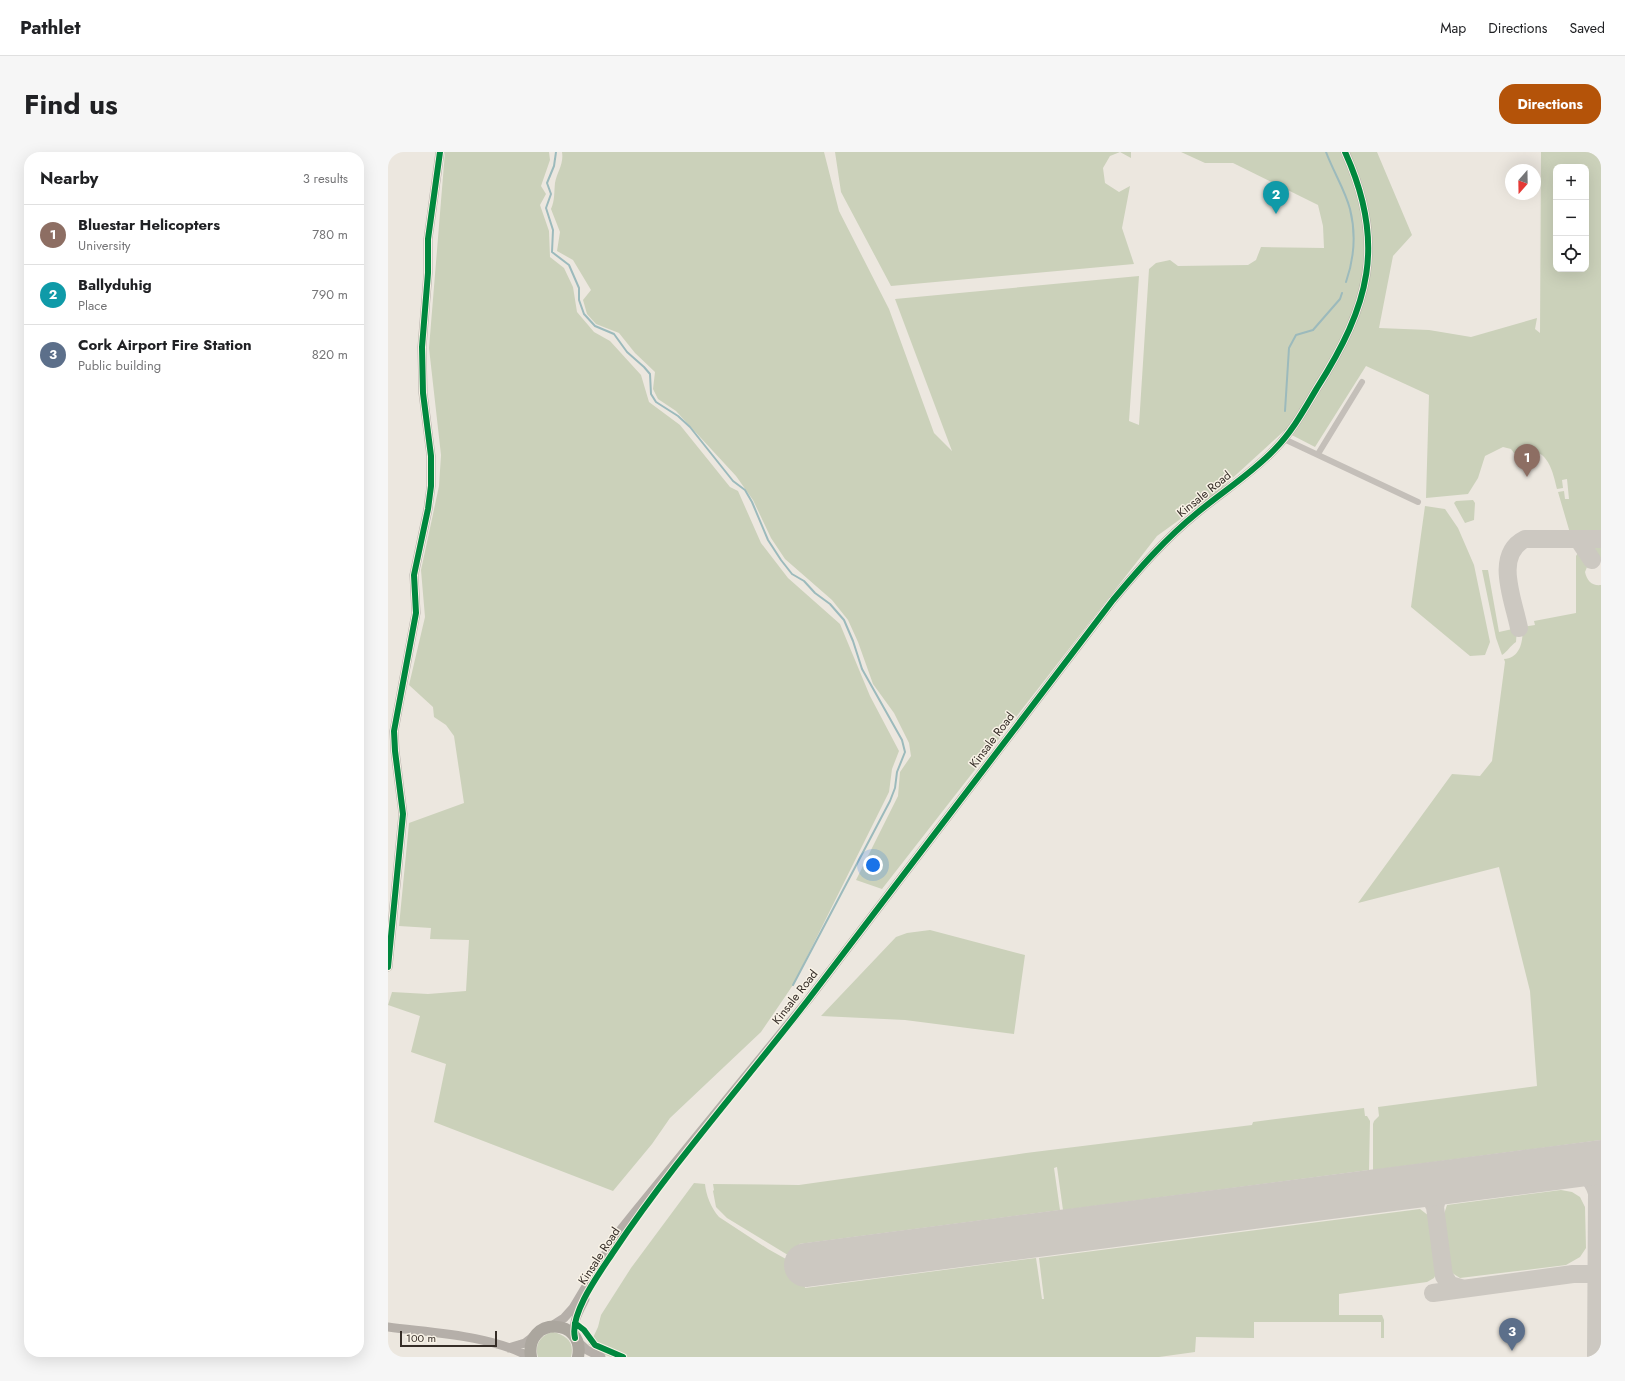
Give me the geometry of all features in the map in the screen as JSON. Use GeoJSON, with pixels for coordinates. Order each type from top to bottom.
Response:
{"type":"FeatureCollection","features":[{"type":"Feature","properties":{"kind":"highway"},"geometry":{"type":"LineString","coordinates":[[530,1357],[531,1345],[537,1334],[550,1327],[564,1328],[576,1339],[578,1346],[578,1357]]}},
{"type":"Feature","properties":{"kind":"main road"},"geometry":{"type":"LineString","coordinates":[[388,967],[403,814],[394,731],[416,613],[414,575],[428,509],[431,486],[431,456],[422,370],[428,238],[440,152]]}},
{"type":"Feature","properties":{"kind":"main road","name":"Kinsale Road"},"geometry":{"type":"LineString","coordinates":[[576,1339],[574,1330],[575,1323],[587,1295],[613,1252],[676,1164],[808,1000],[1134,574],[1183,524],[1274,451],[1307,406],[1335,358],[1353,323],[1366,282],[1368,250],[1366,215],[1345,152]]}},
{"type":"Feature","properties":{"kind":"main road","name":"Kinsale Road"},"geometry":{"type":"LineString","coordinates":[[550,1327],[564,1318],[573,1308],[618,1233],[654,1187],[676,1164]]}},
{"type":"Feature","properties":{"kind":"main road"},"geometry":{"type":"LineString","coordinates":[[388,1327],[456,1336],[509,1348],[530,1357]]}},
{"type":"Feature","properties":{"kind":"main road"},"geometry":{"type":"LineString","coordinates":[[509,1348],[525,1343],[537,1334]]}},
{"type":"Feature","properties":{"kind":"main road"},"geometry":{"type":"LineString","coordinates":[[576,1339],[587,1350],[601,1357]]}},
{"type":"Feature","properties":{"kind":"street"},"geometry":{"type":"LineString","coordinates":[[1318,454],[1362,382]]}},
{"type":"Feature","properties":{"kind":"street"},"geometry":{"type":"LineString","coordinates":[[1284,439],[1418,502]]}},
{"type":"Feature","properties":{"kind":"green space"},"geometry":{"type":"Polygon","coordinates":[[[445,152],[549,152],[550,160],[541,186],[546,194],[540,205],[549,231],[550,257],[564,268],[573,287],[577,312],[594,332],[610,341],[641,375],[649,402],[680,425],[730,487],[738,491],[761,543],[788,578],[840,624],[870,696],[899,751],[892,769],[889,792],[793,985],[761,1032],[670,1118],[652,1144],[613,1191],[434,1122],[446,1064],[411,1052],[420,1016],[388,1005],[392,992],[428,994],[466,991],[469,940],[430,939],[431,928],[399,926],[409,823],[464,803],[454,736],[446,725],[434,717],[433,707],[409,685],[425,617],[421,570],[439,486],[441,455],[429,348],[445,152]]]}},
{"type":"Feature","properties":{"kind":"green space"},"geometry":{"type":"Polygon","coordinates":[[[562,152],[824,152],[839,211],[889,309],[934,433],[952,451],[895,299],[1139,276],[1129,421],[1139,425],[1149,269],[1156,263],[1170,260],[1178,266],[1248,265],[1256,260],[1261,247],[1324,248],[1323,226],[1318,205],[1233,163],[1205,163],[1181,152],[1377,152],[1412,235],[1393,256],[1379,328],[1429,330],[1471,337],[1537,318],[1535,329],[1540,333],[1541,152],[1601,152],[1601,533],[1570,533],[1558,492],[1564,491],[1565,499],[1569,499],[1567,479],[1562,480],[1563,488],[1557,489],[1553,473],[1548,462],[1541,454],[1536,452],[1514,453],[1511,449],[1503,447],[1485,456],[1478,478],[1468,494],[1426,498],[1429,395],[1366,366],[1315,447],[1284,431],[1215,494],[1157,536],[882,889],[856,880],[898,796],[900,772],[911,756],[909,743],[894,713],[873,684],[858,642],[848,620],[832,600],[785,559],[771,538],[753,500],[736,476],[676,411],[658,399],[653,389],[655,372],[635,353],[619,333],[596,324],[587,314],[583,300],[591,290],[573,260],[557,251],[560,232],[551,209],[554,199],[555,183],[561,164],[562,152]]]}},
{"type":"Feature","properties":{"kind":"green space"},"geometry":{"type":"Polygon","coordinates":[[[835,152],[1120,152],[1110,156],[1103,168],[1105,183],[1119,192],[1130,186],[1122,228],[1134,264],[891,286],[841,192],[835,152]]]}},
{"type":"Feature","properties":{"kind":"green space"},"geometry":{"type":"Polygon","coordinates":[[[1120,152],[1131,152],[1131,158],[1120,152]]]}},
{"type":"Feature","properties":{"kind":"green space"},"geometry":{"type":"Polygon","coordinates":[[[1473,500],[1475,503],[1474,520],[1465,523],[1454,503],[1456,501],[1473,500]]]}},
{"type":"Feature","properties":{"kind":"green space"},"geometry":{"type":"Polygon","coordinates":[[[1425,506],[1445,509],[1458,528],[1474,565],[1490,642],[1485,655],[1470,656],[1411,607],[1425,506]]]}},
{"type":"Feature","properties":{"kind":"green space"},"geometry":{"type":"Polygon","coordinates":[[[1589,543],[1601,544],[1601,559],[1593,557],[1586,545],[1589,543]]]}},
{"type":"Feature","properties":{"kind":"green space"},"geometry":{"type":"Polygon","coordinates":[[[1581,548],[1589,562],[1585,572],[1587,578],[1593,584],[1601,585],[1601,1140],[1373,1170],[1373,1124],[1379,1116],[1378,1107],[1537,1086],[1530,991],[1499,867],[1358,903],[1452,774],[1480,776],[1492,761],[1505,662],[1504,659],[1514,656],[1520,648],[1522,627],[1535,625],[1534,621],[1576,613],[1576,556],[1581,548]]]}},
{"type":"Feature","properties":{"kind":"green space"},"geometry":{"type":"Polygon","coordinates":[[[1482,570],[1488,570],[1499,632],[1517,628],[1516,642],[1502,655],[1496,638],[1482,570]]]}},
{"type":"Feature","properties":{"kind":"green space"},"geometry":{"type":"Polygon","coordinates":[[[930,930],[1025,955],[1014,1034],[905,1020],[821,1016],[896,937],[907,933],[930,930]]]}},
{"type":"Feature","properties":{"kind":"green space"},"geometry":{"type":"Polygon","coordinates":[[[1364,1108],[1365,1116],[1367,1116],[1370,1121],[1369,1170],[1063,1210],[1057,1167],[1054,1168],[1060,1210],[799,1244],[801,1263],[727,1218],[716,1207],[713,1191],[713,1184],[799,1185],[1026,1153],[1252,1125],[1253,1122],[1364,1108]]]}},
{"type":"Feature","properties":{"kind":"green space"},"geometry":{"type":"Polygon","coordinates":[[[694,1183],[705,1184],[709,1201],[719,1217],[768,1249],[802,1268],[805,1288],[1036,1258],[1042,1299],[1044,1299],[1039,1258],[1420,1209],[1429,1216],[1437,1272],[1434,1278],[1427,1282],[1339,1294],[1339,1315],[1382,1315],[1384,1320],[1384,1338],[1381,1338],[1381,1322],[1254,1322],[1254,1338],[1196,1337],[1195,1352],[1159,1357],[611,1357],[600,1353],[588,1344],[591,1342],[598,1327],[601,1315],[631,1268],[694,1183]]]}},
{"type":"Feature","properties":{"kind":"green space"},"geometry":{"type":"Polygon","coordinates":[[[1561,1190],[1572,1192],[1580,1197],[1585,1207],[1586,1248],[1580,1257],[1566,1265],[1460,1278],[1449,1271],[1443,1217],[1447,1205],[1561,1190]]]}},
{"type":"Feature","properties":{"kind":"green space"},"geometry":{"type":"Polygon","coordinates":[[[553,1332],[562,1335],[568,1340],[572,1347],[571,1357],[538,1357],[538,1344],[545,1335],[553,1332]]]}},
{"type":"Feature","properties":{"kind":"waterway"},"geometry":{"type":"LineString","coordinates":[[556,152],[554,166],[547,183],[551,194],[546,208],[553,230],[552,252],[569,265],[579,288],[579,300],[584,314],[595,326],[614,334],[627,352],[650,374],[651,394],[656,402],[678,416],[690,427],[733,481],[745,490],[752,502],[768,540],[781,560],[792,574],[804,581],[815,593],[830,604],[844,620],[853,641],[862,669],[902,740],[905,752],[897,772],[895,788],[890,801],[793,985]]}},
{"type":"Feature","properties":{"kind":"waterway"},"geometry":{"type":"LineString","coordinates":[[1326,152],[1345,195],[1352,218],[1353,246],[1351,264],[1346,282]]}},
{"type":"Feature","properties":{"kind":"waterway"},"geometry":{"type":"LineString","coordinates":[[1285,411],[1289,348],[1296,335],[1313,330],[1340,299],[1342,293]]}},
{"type":"Feature","properties":{"kind":"taxiway"},"geometry":{"type":"LineString","coordinates":[[1519,628],[1508,579],[1510,556],[1515,546],[1525,539],[1601,539]]}},
{"type":"Feature","properties":{"kind":"taxiway"},"geometry":{"type":"LineString","coordinates":[[1578,539],[1592,560]]}},
{"type":"Feature","properties":{"kind":"taxiway"},"geometry":{"type":"LineString","coordinates":[[1564,1167],[1585,1174],[1592,1182],[1597,1193]]}},
{"type":"Feature","properties":{"kind":"taxiway"},"geometry":{"type":"LineString","coordinates":[[1596,1357],[1597,1183],[1601,1174]]}},
{"type":"Feature","properties":{"kind":"taxiway"},"geometry":{"type":"LineString","coordinates":[[1435,1207],[1439,1191],[1454,1181]]}},
{"type":"Feature","properties":{"kind":"taxiway"},"geometry":{"type":"LineString","coordinates":[[1407,1188],[1416,1189],[1424,1193],[1433,1202],[1435,1207],[1444,1276],[1450,1285],[1464,1289]]}},
{"type":"Feature","properties":{"kind":"taxiway"},"geometry":{"type":"LineString","coordinates":[[1433,1293],[1573,1274],[1597,1274]]}},
{"type":"Feature","properties":{"kind":"runway"},"geometry":{"type":"LineString","coordinates":[[806,1265],[1601,1162]]}},
{"type":"Feature","properties":{"kind":"cycle path"},"geometry":{"type":"LineString","coordinates":[[388,967],[403,814],[394,731],[416,613],[414,575],[428,509],[431,486],[431,456],[423,393],[422,347],[428,273],[428,239],[440,152]]}},
{"type":"Feature","properties":{"kind":"cycle path"},"geometry":{"type":"LineString","coordinates":[[575,1338],[574,1328],[581,1305],[587,1293],[660,1186],[846,950],[1113,600],[1174,533],[1265,459],[1286,436],[1297,420],[1335,358],[1349,329],[1360,302],[1366,274],[1368,245],[1366,216],[1358,185],[1345,152]]}},
{"type":"Feature","properties":{"kind":"cycle path"},"geometry":{"type":"LineString","coordinates":[[575,1323],[584,1330],[595,1345],[623,1357]]}},
{"type":"Feature","properties":{"kind":"place","name":"Ballyduhig"},"geometry":{"type":"Point","coordinates":[1276,214]}},
{"type":"Feature","properties":{"kind":"place","name":"Bluestar Helicopters"},"geometry":{"type":"Point","coordinates":[1527,477]}},
{"type":"Feature","properties":{"kind":"place","name":"Cork Airport Fire Station"},"geometry":{"type":"Point","coordinates":[1512,1351]}}]}
